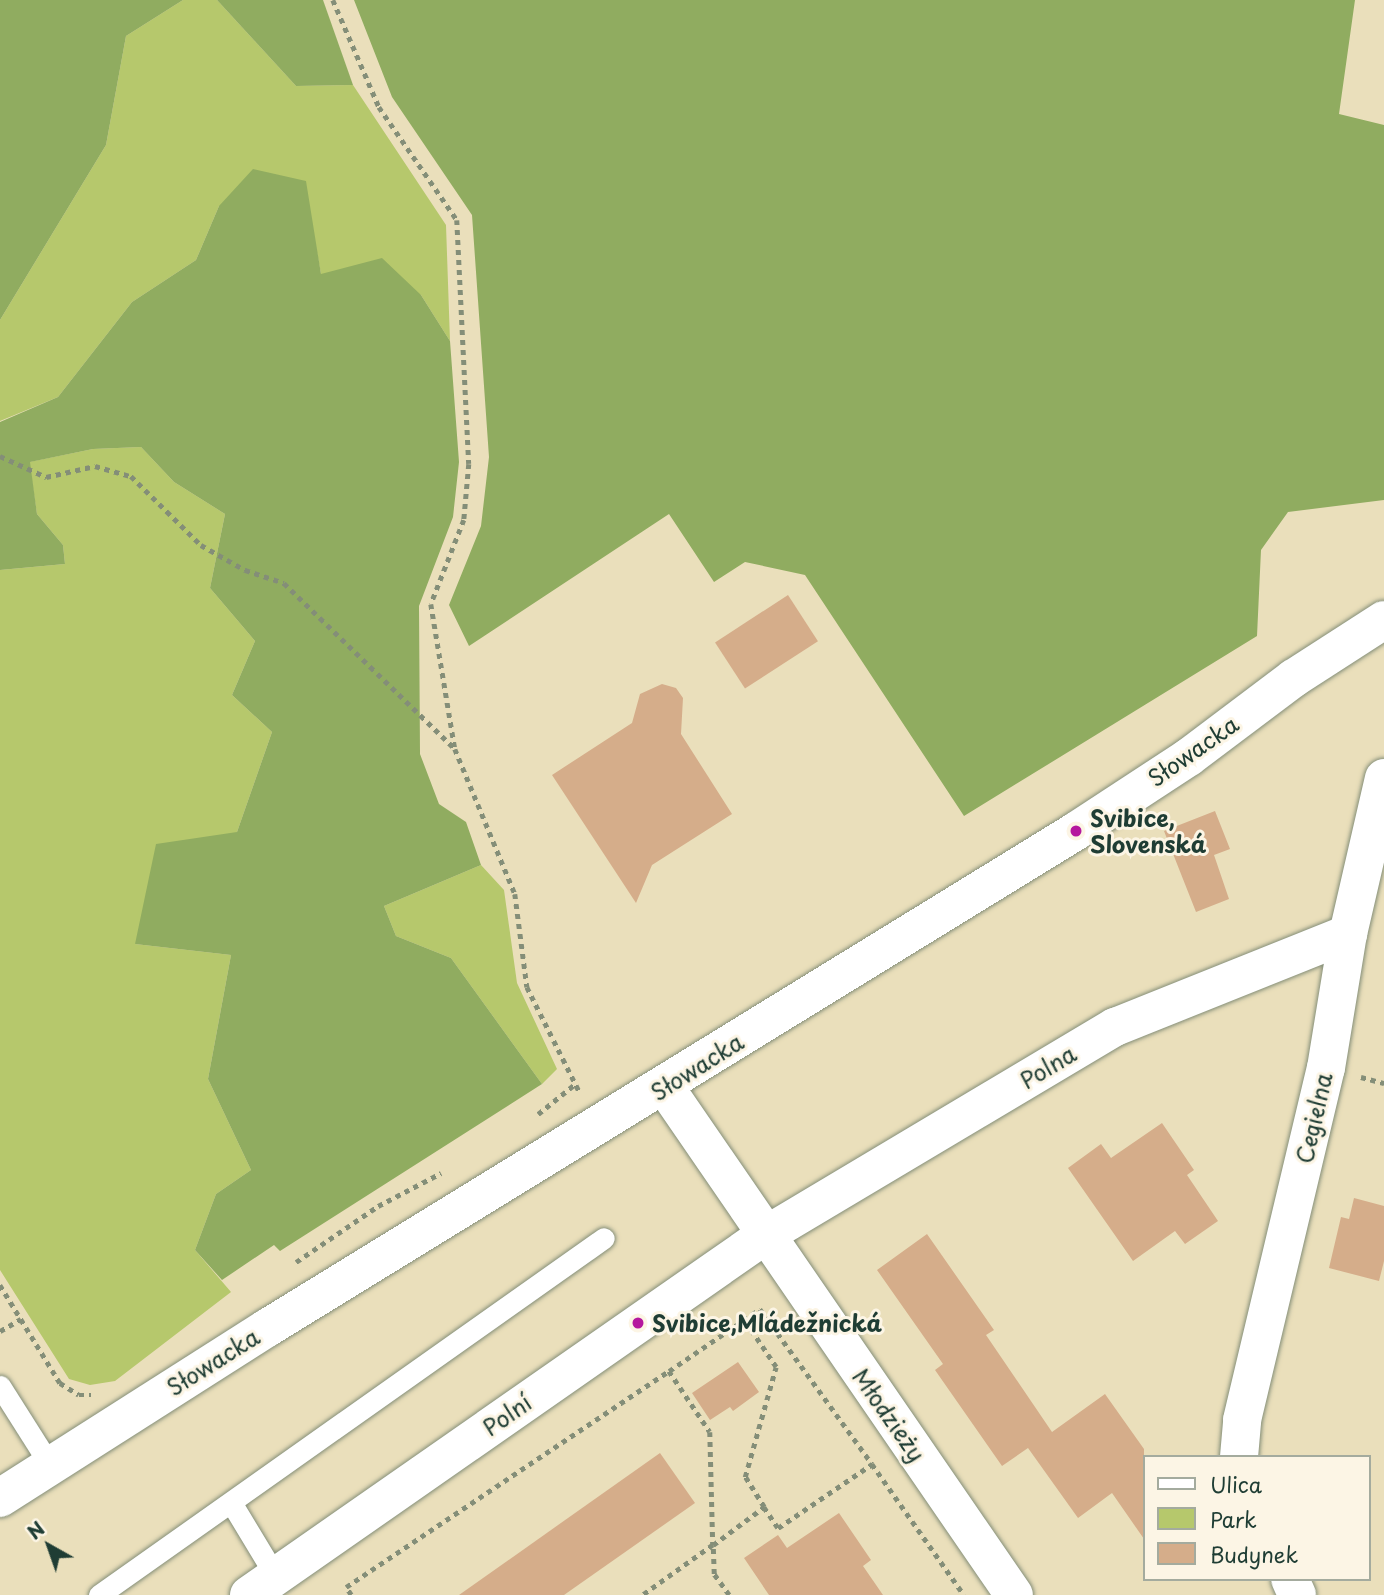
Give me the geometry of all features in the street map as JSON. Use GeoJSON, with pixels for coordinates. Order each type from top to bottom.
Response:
{"type":"FeatureCollection","features":[{"type":"Feature","properties":{"kind":"street","name":"Słowacka"},"geometry":{"type":"LineString","coordinates":[[0,1498],[1076,831],[1188,757],[1294,678],[1384,621]]}},
{"type":"Feature","properties":{"kind":"street","name":"Cegielna"},"geometry":{"type":"LineString","coordinates":[[1239,1455],[1242,1420],[1326,1068],[1348,934],[1384,778]]}},
{"type":"Feature","properties":{"kind":"street","name":"Polna"},"geometry":{"type":"LineString","coordinates":[[764,1236],[1115,1027],[1348,934]]}},
{"type":"Feature","properties":{"kind":"street","name":"Młodzieży"},"geometry":{"type":"LineString","coordinates":[[665,1087],[764,1236],[1014,1595]]}},
{"type":"Feature","properties":{"kind":"street","name":"Polní"},"geometry":{"type":"LineString","coordinates":[[271,1589],[764,1236]]}},
{"type":"Feature","properties":{"kind":"lane"},"geometry":{"type":"LineString","coordinates":[[99,1595],[232,1504],[604,1238]]}},
{"type":"Feature","properties":{"kind":"lane"},"geometry":{"type":"LineString","coordinates":[[0,1386],[50,1465]]}},
{"type":"Feature","properties":{"kind":"lane"},"geometry":{"type":"LineString","coordinates":[[232,1504],[271,1589]]}},
{"type":"Feature","properties":{"kind":"path"},"geometry":{"type":"LineString","coordinates":[[333,0],[379,107],[457,220],[470,464],[464,520],[431,604],[455,749],[515,894],[527,988],[575,1084],[600,1125]]}},
{"type":"Feature","properties":{"kind":"path"},"geometry":{"type":"LineString","coordinates":[[0,456],[46,477],[95,466],[131,476],[201,545],[245,570],[284,583],[455,749]]}},
{"type":"Feature","properties":{"kind":"path"},"geometry":{"type":"LineString","coordinates":[[532,1119],[575,1084]]}},
{"type":"Feature","properties":{"kind":"path"},"geometry":{"type":"LineString","coordinates":[[289,1267],[378,1206],[451,1168]]}},
{"type":"Feature","properties":{"kind":"path"},"geometry":{"type":"LineString","coordinates":[[0,1285],[60,1383],[79,1395],[100,1395]]}},
{"type":"Feature","properties":{"kind":"path"},"geometry":{"type":"LineString","coordinates":[[351,1595],[346,1587],[760,1309],[964,1595]]}},
{"type":"Feature","properties":{"kind":"path"},"geometry":{"type":"LineString","coordinates":[[0,1331],[21,1319]]}},
{"type":"Feature","properties":{"kind":"path"},"geometry":{"type":"LineString","coordinates":[[744,1320],[776,1367],[745,1477],[778,1528],[872,1464]]}},
{"type":"Feature","properties":{"kind":"path"},"geometry":{"type":"LineString","coordinates":[[669,1371],[710,1432],[714,1574],[729,1595]]}},
{"type":"Feature","properties":{"kind":"path"},"geometry":{"type":"LineString","coordinates":[[643,1595],[764,1507]]}},
{"type":"Feature","properties":{"kind":"green space"},"geometry":{"type":"Polygon","coordinates":[[[0,0],[183,0],[126,36],[106,145],[0,320],[0,0]]]}},
{"type":"Feature","properties":{"kind":"green space"},"geometry":{"type":"Polygon","coordinates":[[[183,0],[217,0],[296,86],[353,85],[446,225],[450,341],[421,295],[321,274],[315,242],[219,206],[196,260],[132,302],[58,397],[0,421],[0,320],[106,145],[126,36],[183,0]]]}},
{"type":"Feature","properties":{"kind":"green space"},"geometry":{"type":"Polygon","coordinates":[[[217,0],[323,0],[353,85],[296,86],[217,0]]]}},
{"type":"Feature","properties":{"kind":"green space"},"geometry":{"type":"Polygon","coordinates":[[[354,0],[1355,0],[1339,114],[1384,125],[1384,500],[1288,512],[1261,550],[1257,636],[964,816],[805,575],[745,562],[714,582],[669,514],[469,646],[449,605],[481,526],[489,457],[472,215],[392,97],[354,0]]]}},
{"type":"Feature","properties":{"kind":"green space"},"geometry":{"type":"Polygon","coordinates":[[[253,169],[306,181],[321,274],[382,258],[421,295],[450,341],[459,462],[453,517],[419,606],[420,754],[439,804],[466,822],[481,865],[384,906],[396,936],[451,958],[542,1084],[280,1251],[274,1245],[222,1280],[195,1250],[216,1194],[251,1170],[208,1079],[231,955],[135,944],[156,844],[237,832],[272,732],[232,695],[255,641],[210,588],[225,514],[174,482],[141,447],[93,449],[30,462],[37,514],[63,545],[65,564],[0,570],[0,422],[58,397],[132,302],[196,260],[219,206],[253,169]]]}},
{"type":"Feature","properties":{"kind":"green space"},"geometry":{"type":"Polygon","coordinates":[[[141,447],[174,482],[225,514],[210,588],[255,641],[232,695],[272,732],[237,832],[135,944],[231,955],[208,1079],[251,1170],[216,1194],[195,1250],[231,1292],[115,1381],[90,1385],[69,1379],[0,1270],[0,570],[65,564],[63,545],[37,514],[29,462],[93,449],[141,447]]]}},
{"type":"Feature","properties":{"kind":"green space"},"geometry":{"type":"Polygon","coordinates":[[[481,865],[504,890],[517,983],[557,1069],[542,1084],[451,958],[396,936],[384,906],[481,865]]]}},
{"type":"Feature","properties":{"kind":"building"},"geometry":{"type":"Polygon","coordinates":[[[788,595],[818,641],[745,689],[715,642],[788,595]]]}},
{"type":"Feature","properties":{"kind":"building"},"geometry":{"type":"Polygon","coordinates":[[[662,684],[676,688],[683,698],[681,734],[732,814],[652,865],[636,903],[552,775],[632,723],[640,694],[662,684]]]}},
{"type":"Feature","properties":{"kind":"building"},"geometry":{"type":"Polygon","coordinates":[[[1215,811],[1230,849],[1214,855],[1229,899],[1196,912],[1164,831],[1215,811]]]}},
{"type":"Feature","properties":{"kind":"building"},"geometry":{"type":"Polygon","coordinates":[[[1162,1123],[1194,1170],[1187,1175],[1218,1221],[1185,1244],[1175,1231],[1133,1261],[1068,1168],[1101,1144],[1111,1158],[1162,1123]]]}},
{"type":"Feature","properties":{"kind":"building"},"geometry":{"type":"Polygon","coordinates":[[[1354,1198],[1384,1206],[1384,1261],[1379,1281],[1329,1268],[1341,1217],[1349,1219],[1354,1198]]]}},
{"type":"Feature","properties":{"kind":"building"},"geometry":{"type":"Polygon","coordinates":[[[927,1234],[994,1330],[986,1335],[1052,1432],[1105,1394],[1144,1449],[1142,1536],[1112,1493],[1078,1518],[1028,1448],[1002,1466],[935,1370],[943,1364],[877,1270],[927,1234]]]}},
{"type":"Feature","properties":{"kind":"building"},"geometry":{"type":"Polygon","coordinates":[[[738,1362],[759,1392],[733,1411],[730,1407],[710,1420],[692,1393],[738,1362]]]}},
{"type":"Feature","properties":{"kind":"building"},"geometry":{"type":"Polygon","coordinates":[[[660,1453],[695,1503],[564,1595],[459,1595],[660,1453]]]}},
{"type":"Feature","properties":{"kind":"building"},"geometry":{"type":"Polygon","coordinates":[[[839,1513],[871,1560],[863,1566],[883,1595],[769,1595],[744,1558],[778,1535],[787,1548],[839,1513]]]}},
{"type":"Feature","properties":{"kind":"place","name":"Svibice, Slovenská"},"geometry":{"type":"Point","coordinates":[1076,831]}},
{"type":"Feature","properties":{"kind":"place","name":"Svibice,Mládežnická"},"geometry":{"type":"Point","coordinates":[638,1323]}}]}
